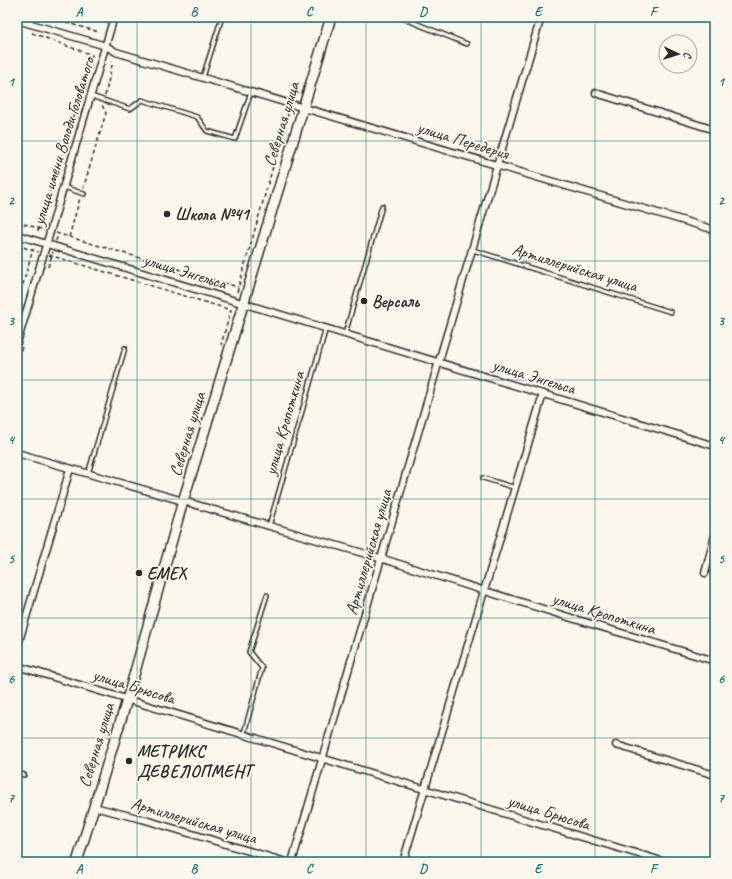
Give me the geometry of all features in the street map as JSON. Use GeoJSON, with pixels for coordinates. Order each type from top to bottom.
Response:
{"type":"FeatureCollection","features":[{"type":"Feature","properties":{"kind":"main road","name":"Северная улица"},"geometry":{"type":"LineString","coordinates":[[77,862],[127,700],[184,500],[243,303],[331,17]]}},
{"type":"Feature","properties":{"kind":"street","name":"улица имени Володи Головатого"},"geometry":{"type":"LineString","coordinates":[[17,343],[114,17]]}},
{"type":"Feature","properties":{"kind":"street","name":"Артиллерийская улица"},"geometry":{"type":"LineString","coordinates":[[292,862],[471,249],[541,17]]}},
{"type":"Feature","properties":{"kind":"street","name":"улица Передерия"},"geometry":{"type":"LineString","coordinates":[[17,20],[106,46],[116,52],[715,230]]}},
{"type":"Feature","properties":{"kind":"street"},"geometry":{"type":"LineString","coordinates":[[596,93],[715,130]]}},
{"type":"Feature","properties":{"kind":"street","name":"улица Энгельса"},"geometry":{"type":"LineString","coordinates":[[17,235],[715,446]]}},
{"type":"Feature","properties":{"kind":"street"},"geometry":{"type":"LineString","coordinates":[[403,862],[486,590],[543,394]]}},
{"type":"Feature","properties":{"kind":"street","name":"улица Кропоткина"},"geometry":{"type":"LineString","coordinates":[[17,454],[184,500],[380,558],[715,661]]}},
{"type":"Feature","properties":{"kind":"street"},"geometry":{"type":"LineString","coordinates":[[17,648],[70,469]]}},
{"type":"Feature","properties":{"kind":"street"},"geometry":{"type":"LineString","coordinates":[[705,573],[715,536]]}},
{"type":"Feature","properties":{"kind":"street","name":"улица Брюсова"},"geometry":{"type":"LineString","coordinates":[[17,666],[127,700],[244,733],[425,790],[666,862]]}},
{"type":"Feature","properties":{"kind":"street"},"geometry":{"type":"LineString","coordinates":[[616,744],[715,775]]}},
{"type":"Feature","properties":{"kind":"street","name":"Артиллерийская улица"},"geometry":{"type":"LineString","coordinates":[[94,807],[142,819],[286,862]]}},
{"type":"Feature","properties":{"kind":"lane"},"geometry":{"type":"LineString","coordinates":[[203,78],[222,17]]}},
{"type":"Feature","properties":{"kind":"lane"},"geometry":{"type":"LineString","coordinates":[[400,17],[467,44]]}},
{"type":"Feature","properties":{"kind":"lane"},"geometry":{"type":"LineString","coordinates":[[91,96],[104,102],[130,109],[142,100],[197,117],[207,131],[235,139],[250,92]]}},
{"type":"Feature","properties":{"kind":"lane"},"geometry":{"type":"LineString","coordinates":[[64,187],[83,194]]}},
{"type":"Feature","properties":{"kind":"lane"},"geometry":{"type":"LineString","coordinates":[[345,334],[382,206]]}},
{"type":"Feature","properties":{"kind":"lane","name":"Артиллерийская улица"},"geometry":{"type":"LineString","coordinates":[[471,249],[672,312]]}},
{"type":"Feature","properties":{"kind":"lane","name":"улица Кропоткина"},"geometry":{"type":"LineString","coordinates":[[269,526],[326,328]]}},
{"type":"Feature","properties":{"kind":"lane"},"geometry":{"type":"LineString","coordinates":[[88,474],[125,348]]}},
{"type":"Feature","properties":{"kind":"lane"},"geometry":{"type":"LineString","coordinates":[[483,478],[516,488]]}},
{"type":"Feature","properties":{"kind":"lane"},"geometry":{"type":"LineString","coordinates":[[244,733],[262,668],[249,652],[267,595]]}},
{"type":"Feature","properties":{"kind":"lane"},"geometry":{"type":"LineString","coordinates":[[17,773],[24,775]]}},
{"type":"Feature","properties":{"kind":"path"},"geometry":{"type":"LineString","coordinates":[[46,17],[99,32]]}},
{"type":"Feature","properties":{"kind":"path"},"geometry":{"type":"LineString","coordinates":[[17,305],[92,55],[31,32]]}},
{"type":"Feature","properties":{"kind":"path"},"geometry":{"type":"LineString","coordinates":[[69,237],[106,113],[102,106],[113,61]]}},
{"type":"Feature","properties":{"kind":"path"},"geometry":{"type":"LineString","coordinates":[[236,292],[291,107]]}},
{"type":"Feature","properties":{"kind":"path"},"geometry":{"type":"LineString","coordinates":[[17,222],[238,287]]}},
{"type":"Feature","properties":{"kind":"path"},"geometry":{"type":"LineString","coordinates":[[17,245],[231,310]]}},
{"type":"Feature","properties":{"kind":"place","name":"Школа №41"},"geometry":{"type":"Point","coordinates":[167,214]}},
{"type":"Feature","properties":{"kind":"place","name":"Версаль"},"geometry":{"type":"Point","coordinates":[364,301]}},
{"type":"Feature","properties":{"kind":"place","name":"EMEX"},"geometry":{"type":"Point","coordinates":[139,573]}},
{"type":"Feature","properties":{"kind":"place","name":"МЕТРИКС ДЕВЕЛОПМЕНТ"},"geometry":{"type":"Point","coordinates":[129,761]}}]}
